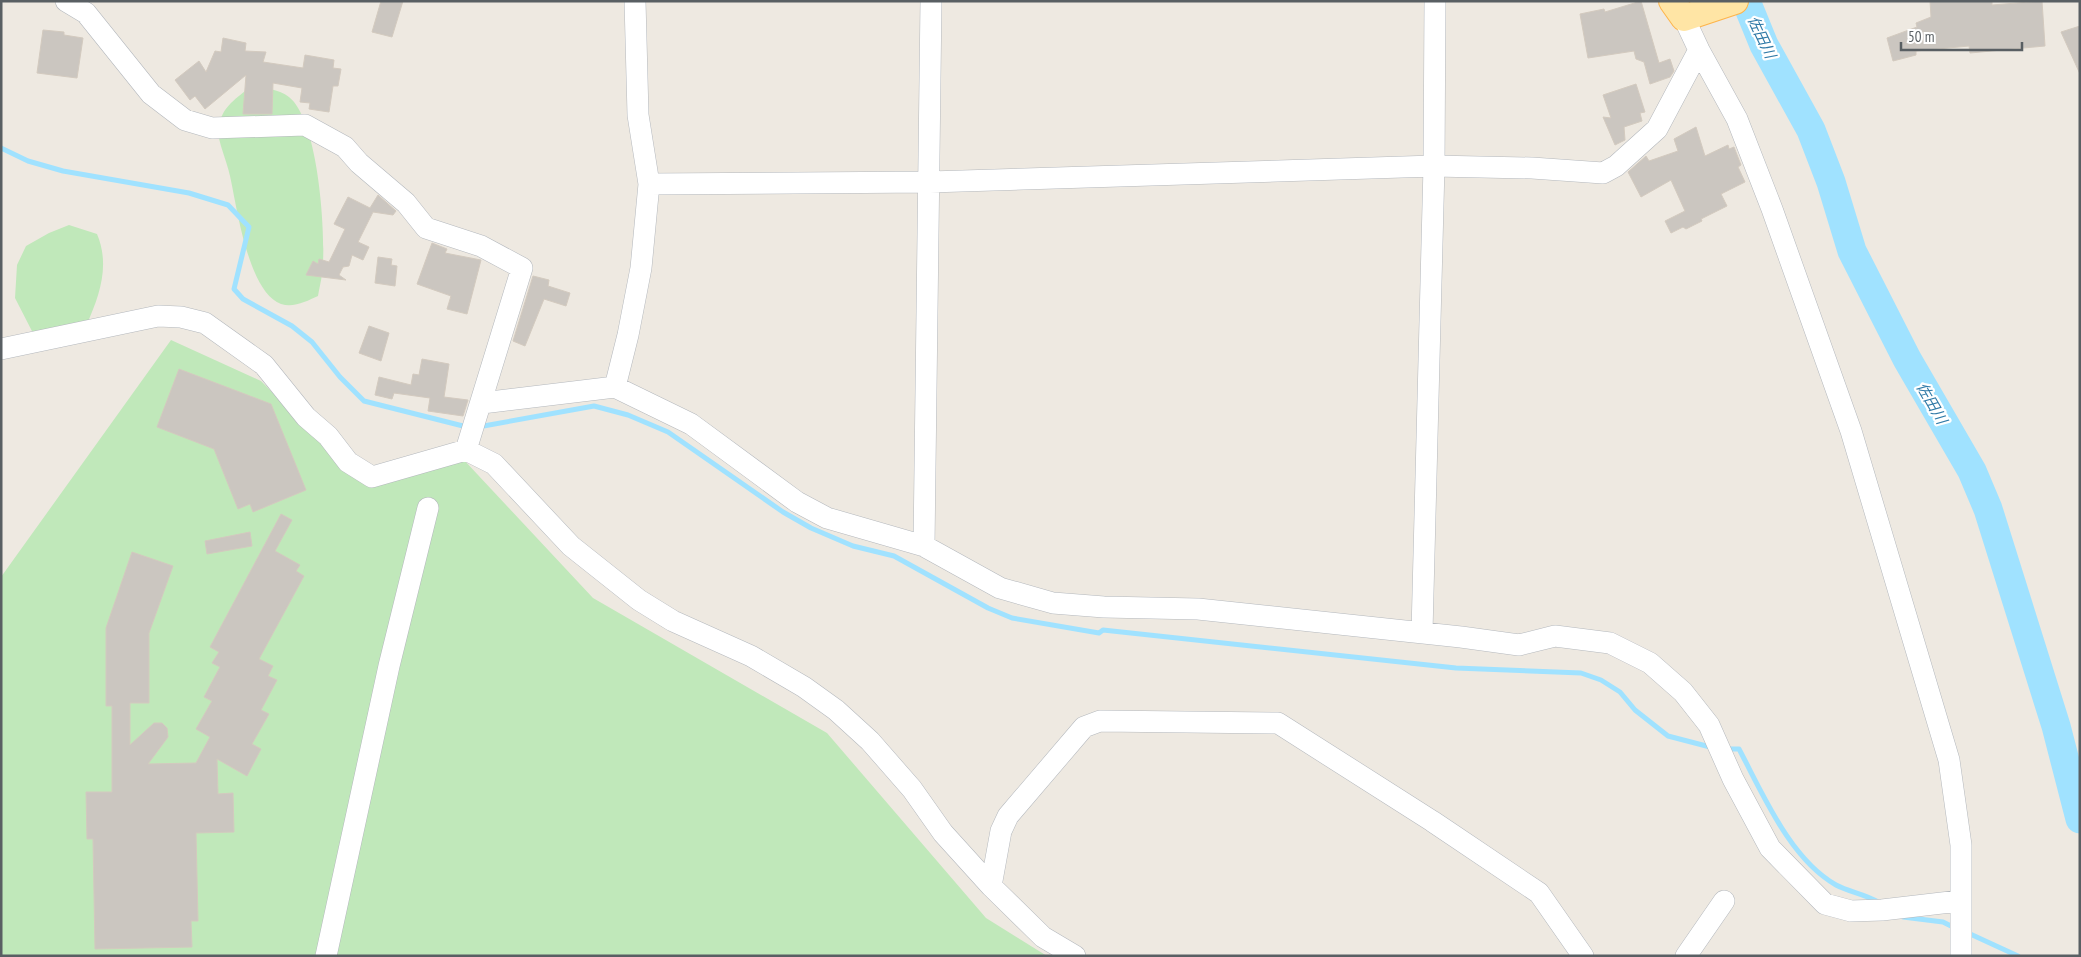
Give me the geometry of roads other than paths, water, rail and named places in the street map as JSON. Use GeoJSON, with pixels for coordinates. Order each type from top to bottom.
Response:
{"type":"FeatureCollection","features":[{"type":"Feature","properties":{"kind":"main road"},"geometry":{"type":"LineString","coordinates":[[1687,10],[1735,1]]}},
{"type":"Feature","properties":{"kind":"street"},"geometry":{"type":"LineString","coordinates":[[615,387],[642,268],[649,184],[638,116],[635,1]]}},
{"type":"Feature","properties":{"kind":"street"},"geometry":{"type":"LineString","coordinates":[[924,546],[931,1]]}},
{"type":"Feature","properties":{"kind":"street"},"geometry":{"type":"LineString","coordinates":[[1422,632],[1434,166],[1435,1]]}},
{"type":"Feature","properties":{"kind":"street"},"geometry":{"type":"LineString","coordinates":[[70,2],[86,13],[151,94],[185,120],[212,128],[305,125],[345,147],[359,162],[406,203],[426,228],[481,246],[522,268],[466,450]]}},
{"type":"Feature","properties":{"kind":"street"},"geometry":{"type":"LineString","coordinates":[[1687,10],[1699,50],[1737,119],[1772,209],[1854,440],[1949,760],[1960,845],[1960,956]]}},
{"type":"Feature","properties":{"kind":"street"},"geometry":{"type":"LineString","coordinates":[[649,184],[930,182],[1434,166],[1532,168],[1603,173],[1616,166],[1657,129],[1699,50]]}},
{"type":"Feature","properties":{"kind":"street"},"geometry":{"type":"LineString","coordinates":[[1,349],[158,316],[181,317],[205,323],[264,365],[306,417],[328,436],[348,462],[372,477],[466,450],[494,464],[571,546],[639,600],[673,621],[751,656],[804,687],[836,710],[870,741],[912,789],[943,833],[991,886],[1042,936],[1075,956]]}},
{"type":"Feature","properties":{"kind":"street"},"geometry":{"type":"LineString","coordinates":[[482,403],[615,387],[691,424],[796,502],[827,518],[924,546],[1000,588],[1053,603],[1104,608],[1198,609],[1422,632],[1519,645],[1555,636],[1610,643],[1650,663],[1683,692],[1709,725],[1733,779],[1770,848],[1826,904],[1851,911],[1882,910],[1959,901]]}},
{"type":"Feature","properties":{"kind":"street"},"geometry":{"type":"LineString","coordinates":[[326,956],[389,666],[428,508]]}},
{"type":"Feature","properties":{"kind":"street"},"geometry":{"type":"LineString","coordinates":[[991,886],[1001,831],[1008,816],[1084,727],[1100,721],[1278,723],[1539,893],[1583,956]]}},
{"type":"Feature","properties":{"kind":"street"},"geometry":{"type":"LineString","coordinates":[[1686,956],[1724,901]]}},
{"type":"Feature","properties":{"kind":"waterway","name":"佐田川"},"geometry":{"type":"LineString","coordinates":[[1746,1],[1764,45],[1811,130],[1831,182],[1852,251],[1907,359],[1972,471],[1988,509],[2056,726],[2080,819]]}},
{"type":"Feature","properties":{"kind":"waterway"},"geometry":{"type":"LineString","coordinates":[[1,148],[28,161],[63,171],[189,193],[228,205],[249,227],[234,289],[243,299],[292,326],[312,342],[340,377],[364,401],[467,427]]}},
{"type":"Feature","properties":{"kind":"waterway"},"geometry":{"type":"LineString","coordinates":[[478,427],[594,406],[628,415],[668,432],[783,512],[811,528],[853,546],[894,556],[988,608],[1012,618],[1099,633],[1103,630],[1456,668],[1581,673],[1601,680],[1620,692],[1635,710],[1668,736],[1714,748]]}},
{"type":"Feature","properties":{"kind":"waterway"},"geometry":{"type":"LineString","coordinates":[[1725,749],[1739,749],[1779,824],[1805,859],[1820,874],[1836,885],[1878,902]]}},
{"type":"Feature","properties":{"kind":"waterway"},"geometry":{"type":"LineString","coordinates":[[1903,917],[1943,922],[1955,928]]}},
{"type":"Feature","properties":{"kind":"waterway"},"geometry":{"type":"LineString","coordinates":[[1968,933],[2018,956]]}}]}
